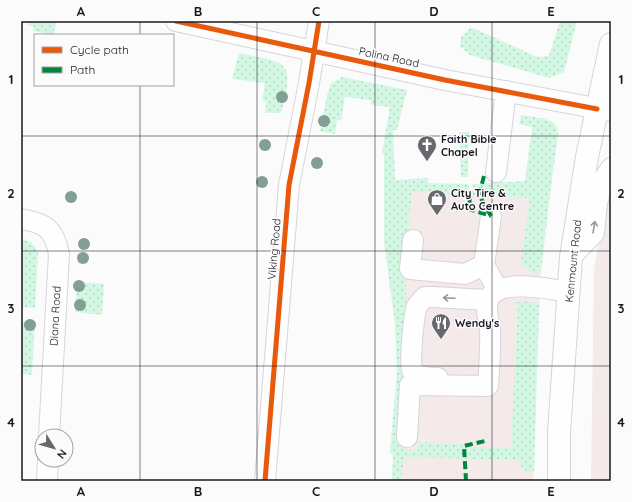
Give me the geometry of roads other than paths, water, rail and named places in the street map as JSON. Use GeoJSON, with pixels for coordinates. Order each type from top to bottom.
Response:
{"type":"FeatureCollection","features":[{"type":"Feature","properties":{"kind":"main road","name":"Kenmount Road"},"geometry":{"type":"LineString","coordinates":[[559,481],[559,432],[571,257],[587,157],[604,110],[611,44]]}},
{"type":"Feature","properties":{"kind":"street","name":"Polina Road"},"geometry":{"type":"LineString","coordinates":[[176,21],[445,80],[604,110]]}},
{"type":"Feature","properties":{"kind":"street","name":"Viking Road"},"geometry":{"type":"LineString","coordinates":[[265,481],[290,185],[315,51],[319,21]]}},
{"type":"Feature","properties":{"kind":"street"},"geometry":{"type":"LineString","coordinates":[[496,172],[506,91]]}},
{"type":"Feature","properties":{"kind":"street"},"geometry":{"type":"LineString","coordinates":[[571,257],[594,233],[597,203],[603,180],[611,168]]}},
{"type":"Feature","properties":{"kind":"street"},"geometry":{"type":"LineString","coordinates":[[490,216],[484,265],[493,295]]}},
{"type":"Feature","properties":{"kind":"street","name":"Diana Road"},"geometry":{"type":"LineString","coordinates":[[21,219],[40,224],[49,230],[56,239],[58,254],[49,428]]}},
{"type":"Feature","properties":{"kind":"street"},"geometry":{"type":"LineString","coordinates":[[413,240],[410,269],[465,274],[484,265]]}},
{"type":"Feature","properties":{"kind":"street"},"geometry":{"type":"LineString","coordinates":[[407,437],[410,384],[488,386],[490,330],[486,311],[493,295],[502,288],[520,287],[542,288],[569,292]]}},
{"type":"Feature","properties":{"kind":"street"},"geometry":{"type":"LineString","coordinates":[[488,378],[427,378],[418,375],[412,370],[410,362],[415,315],[417,307],[425,297],[493,295]]}},
{"type":"Feature","properties":{"kind":"street"},"geometry":{"type":"LineString","coordinates":[[47,481],[48,468]]}},
{"type":"Feature","properties":{"kind":"place","name":"Faith Bible Chapel"},"geometry":{"type":"Point","coordinates":[427,162]}},
{"type":"Feature","properties":{"kind":"place","name":"City Tire & Auto Centre"},"geometry":{"type":"Point","coordinates":[437,216]}},
{"type":"Feature","properties":{"kind":"place","name":"Wendy's"},"geometry":{"type":"Point","coordinates":[441,340]}}]}
